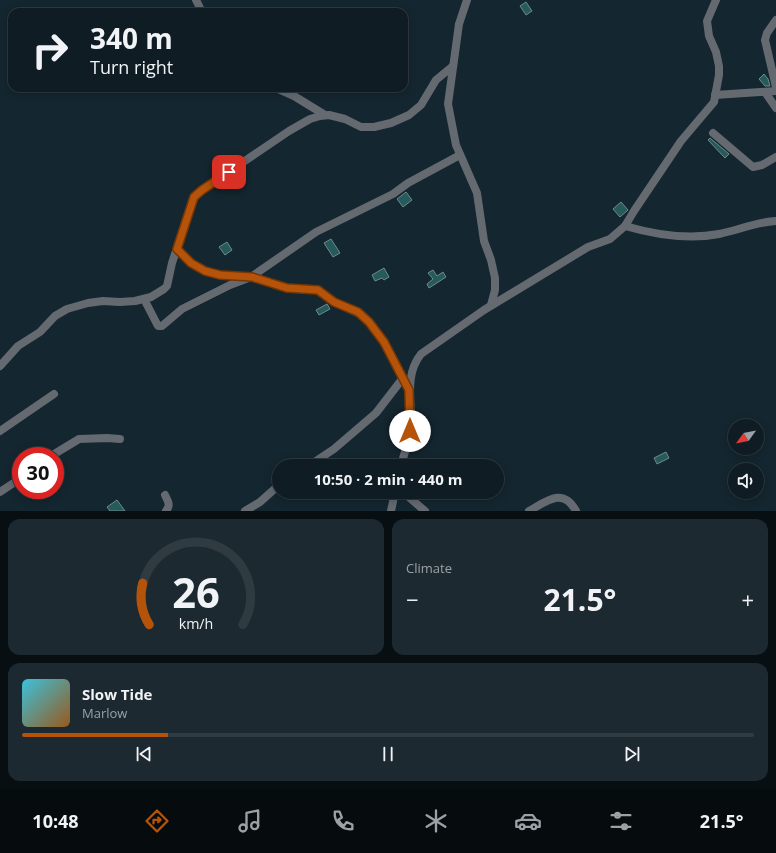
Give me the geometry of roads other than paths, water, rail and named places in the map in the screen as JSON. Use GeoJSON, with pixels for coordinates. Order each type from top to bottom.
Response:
{"type":"FeatureCollection","features":[{"type":"Feature","properties":{"kind":"street"},"geometry":{"type":"LineString","coordinates":[[466,0],[459,24],[448,104],[460,155],[477,193],[484,241],[491,260],[495,278],[495,290],[491,305]]}},
{"type":"Feature","properties":{"kind":"street"},"geometry":{"type":"LineString","coordinates":[[403,459],[411,427],[409,390],[414,364],[421,354],[438,340],[491,305],[588,247],[610,239],[625,226],[682,141],[714,102],[719,66],[707,21],[716,0]]}},
{"type":"Feature","properties":{"kind":"street"},"geometry":{"type":"LineString","coordinates":[[776,20],[767,33],[765,40],[776,87]]}},
{"type":"Feature","properties":{"kind":"street"},"geometry":{"type":"LineString","coordinates":[[285,92],[325,115],[345,119],[361,127],[374,127],[391,123],[409,116],[421,105],[436,80],[453,66]]}},
{"type":"Feature","properties":{"kind":"street"},"geometry":{"type":"LineString","coordinates":[[715,95],[776,91]]}},
{"type":"Feature","properties":{"kind":"street"},"geometry":{"type":"LineString","coordinates":[[765,92],[776,108]]}},
{"type":"Feature","properties":{"kind":"street"},"geometry":{"type":"LineString","coordinates":[[0,366],[18,346],[40,332],[55,316],[67,309],[88,303],[103,301],[126,302],[144,299],[157,294],[167,286],[172,263],[192,203],[197,194],[310,119],[325,115]]}},
{"type":"Feature","properties":{"kind":"street"},"geometry":{"type":"LineString","coordinates":[[713,133],[753,167],[762,165],[776,156]]}},
{"type":"Feature","properties":{"kind":"street"},"geometry":{"type":"LineString","coordinates":[[144,299],[160,327],[189,306],[230,285],[252,277],[316,232],[393,194],[408,183],[460,155]]}},
{"type":"Feature","properties":{"kind":"street"},"geometry":{"type":"LineString","coordinates":[[625,226],[676,237],[721,234],[764,222],[776,221]]}},
{"type":"Feature","properties":{"kind":"street"},"geometry":{"type":"LineString","coordinates":[[177,249],[191,263],[205,271],[220,275],[252,277],[287,288],[318,290],[334,302],[358,312],[369,322],[384,342],[409,390]]}},
{"type":"Feature","properties":{"kind":"street"},"geometry":{"type":"LineString","coordinates":[[318,459],[334,449],[376,413],[403,378]]}},
{"type":"Feature","properties":{"kind":"street"},"geometry":{"type":"LineString","coordinates":[[0,431],[54,394]]}},
{"type":"Feature","properties":{"kind":"street"},"geometry":{"type":"LineString","coordinates":[[64,448],[79,439],[120,439]]}},
{"type":"Feature","properties":{"kind":"street"},"geometry":{"type":"LineString","coordinates":[[0,492],[12,484]]}},
{"type":"Feature","properties":{"kind":"street"},"geometry":{"type":"LineString","coordinates":[[245,511],[260,502],[272,491]]}},
{"type":"Feature","properties":{"kind":"street"},"geometry":{"type":"LineString","coordinates":[[164,495],[169,503],[169,507],[166,511]]}},
{"type":"Feature","properties":{"kind":"street"},"geometry":{"type":"LineString","coordinates":[[529,511],[560,497],[570,501],[576,511]]}},
{"type":"Feature","properties":{"kind":"street"},"geometry":{"type":"LineString","coordinates":[[391,511],[394,499]]}},
{"type":"Feature","properties":{"kind":"street"},"geometry":{"type":"LineString","coordinates":[[411,499],[426,511]]}}]}
